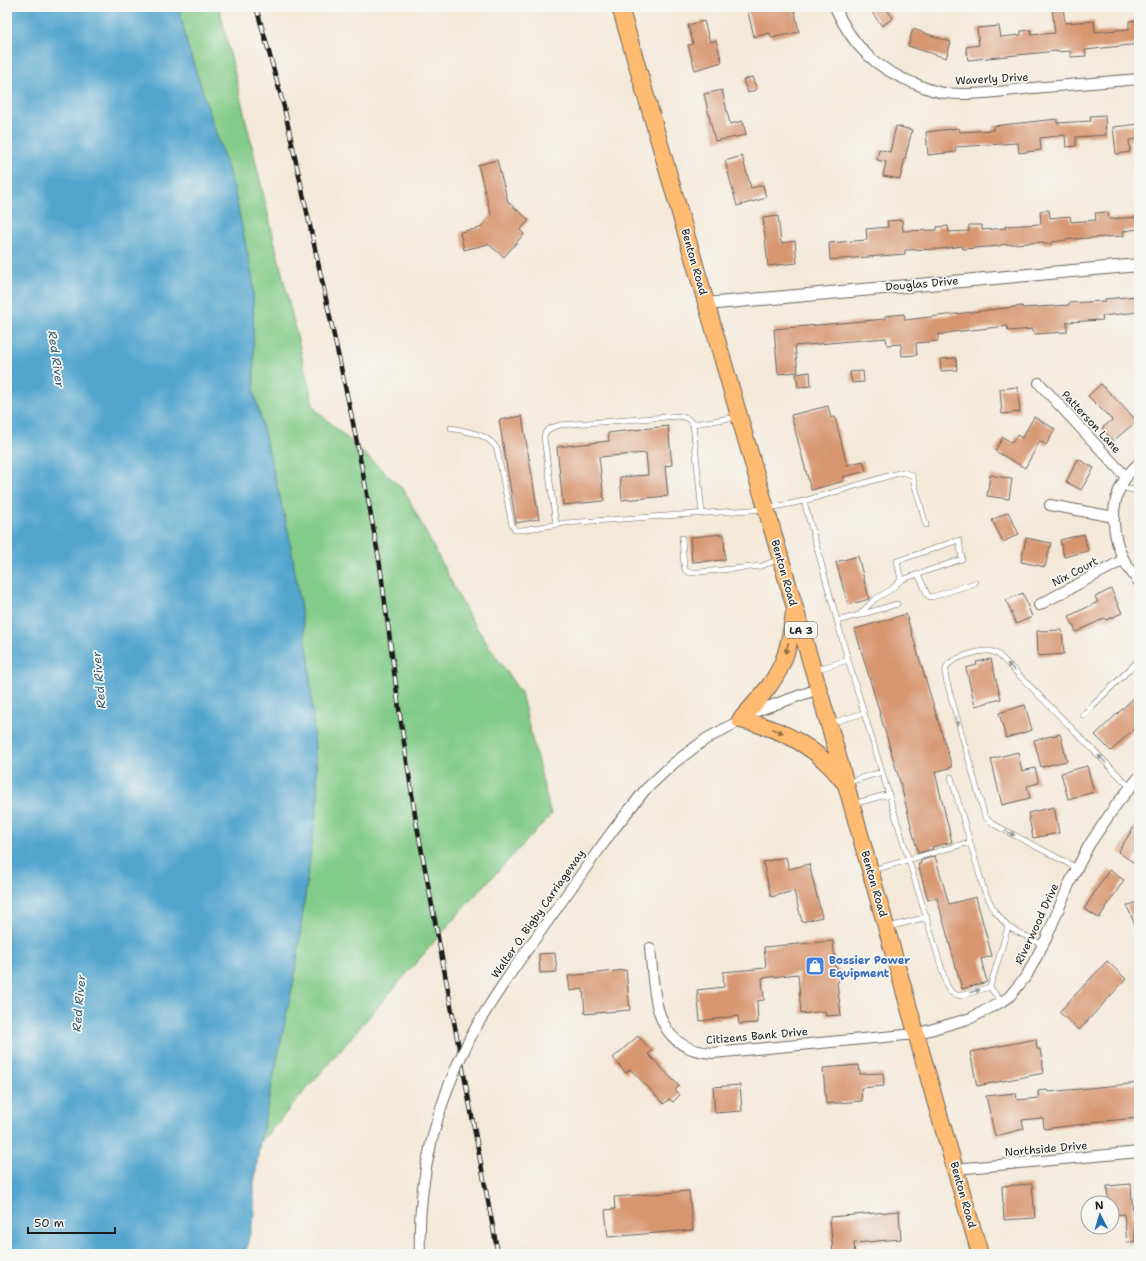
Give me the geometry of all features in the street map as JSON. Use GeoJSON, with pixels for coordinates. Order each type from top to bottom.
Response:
{"type":"FeatureCollection","features":[{"type":"Feature","properties":{"kind":"main road","name":"Benton Road"},"geometry":{"type":"LineString","coordinates":[[621,7],[980,1254]]}},
{"type":"Feature","properties":{"kind":"main road"},"geometry":{"type":"LineString","coordinates":[[740,720],[768,688],[779,669],[786,654],[795,610]]}},
{"type":"Feature","properties":{"kind":"main road"},"geometry":{"type":"LineString","coordinates":[[740,720],[756,723],[803,743],[817,754],[845,783]]}},
{"type":"Feature","properties":{"kind":"street","name":"Waverly Drive"},"geometry":{"type":"LineString","coordinates":[[835,7],[840,20],[848,33],[870,59],[898,77],[943,93],[979,93],[1139,79]]}},
{"type":"Feature","properties":{"kind":"street","name":"Douglas Drive"},"geometry":{"type":"LineString","coordinates":[[706,304],[1139,265]]}},
{"type":"Feature","properties":{"kind":"street","name":"Patterson Lane"},"geometry":{"type":"LineString","coordinates":[[1039,383],[1124,481]]}},
{"type":"Feature","properties":{"kind":"street"},"geometry":{"type":"LineString","coordinates":[[1139,463],[1124,481],[1115,503],[1114,517],[1114,533],[1123,560],[1139,582]]}},
{"type":"Feature","properties":{"kind":"street"},"geometry":{"type":"LineString","coordinates":[[1050,505],[1114,517]]}},
{"type":"Feature","properties":{"kind":"street","name":"Nix Court"},"geometry":{"type":"LineString","coordinates":[[1039,605],[1123,560]]}},
{"type":"Feature","properties":{"kind":"street","name":"Walter O. Bigby Carriageway"},"geometry":{"type":"LineString","coordinates":[[420,1254],[420,1216],[424,1177],[443,1099],[470,1038],[515,966],[614,829],[645,790],[674,763],[706,739],[759,710],[818,688]]}},
{"type":"Feature","properties":{"kind":"street","name":"Riverwood Drive"},"geometry":{"type":"LineString","coordinates":[[916,1034],[971,1018],[1001,1002],[1018,988],[1043,945],[1077,868],[1089,845],[1107,817],[1139,777]]}},
{"type":"Feature","properties":{"kind":"street","name":"Citizens Bank Drive"},"geometry":{"type":"LineString","coordinates":[[650,948],[656,1003],[659,1014],[664,1024],[677,1040],[686,1048],[694,1051],[713,1053],[916,1034]]}},
{"type":"Feature","properties":{"kind":"street","name":"Northside Drive"},"geometry":{"type":"LineString","coordinates":[[955,1170],[1139,1152]]}},
{"type":"Feature","properties":{"kind":"lane"},"geometry":{"type":"LineString","coordinates":[[556,525],[544,434],[551,428],[560,425],[680,416],[688,419],[693,424],[702,513]]}},
{"type":"Feature","properties":{"kind":"lane"},"geometry":{"type":"LineString","coordinates":[[693,424],[739,417]]}},
{"type":"Feature","properties":{"kind":"lane"},"geometry":{"type":"LineString","coordinates":[[451,428],[483,436],[493,442],[497,449],[512,525],[515,530],[566,523],[765,509],[804,501],[902,472],[912,475],[926,525]]}},
{"type":"Feature","properties":{"kind":"lane"},"geometry":{"type":"LineString","coordinates":[[1124,481],[1127,489],[1139,490]]}},
{"type":"Feature","properties":{"kind":"lane"},"geometry":{"type":"LineString","coordinates":[[804,501],[848,660],[947,986],[952,993],[960,996],[990,987]]}},
{"type":"Feature","properties":{"kind":"lane"},"geometry":{"type":"LineString","coordinates":[[682,538],[684,566],[687,572],[690,573],[762,566],[780,559]]}},
{"type":"Feature","properties":{"kind":"lane"},"geometry":{"type":"LineString","coordinates":[[859,615],[875,599],[892,589],[901,580],[962,559],[960,540],[897,561],[901,580]]}},
{"type":"Feature","properties":{"kind":"lane"},"geometry":{"type":"LineString","coordinates":[[918,574],[928,596],[932,597],[975,583]]}},
{"type":"Feature","properties":{"kind":"lane"},"geometry":{"type":"LineString","coordinates":[[837,621],[898,604]]}},
{"type":"Feature","properties":{"kind":"lane"},"geometry":{"type":"LineString","coordinates":[[1077,868],[995,825],[985,816],[946,679],[945,671],[948,666],[952,661],[980,652],[990,651],[998,654],[1130,787]]}},
{"type":"Feature","properties":{"kind":"lane"},"geometry":{"type":"LineString","coordinates":[[812,670],[848,660]]}},
{"type":"Feature","properties":{"kind":"lane"},"geometry":{"type":"LineString","coordinates":[[1083,715],[1139,660]]}},
{"type":"Feature","properties":{"kind":"lane"},"geometry":{"type":"LineString","coordinates":[[828,723],[864,713]]}},
{"type":"Feature","properties":{"kind":"lane"},"geometry":{"type":"LineString","coordinates":[[845,783],[882,772]]}},
{"type":"Feature","properties":{"kind":"lane"},"geometry":{"type":"LineString","coordinates":[[951,777],[984,890],[994,910],[1008,927],[1043,945]]}},
{"type":"Feature","properties":{"kind":"lane"},"geometry":{"type":"LineString","coordinates":[[851,804],[889,794]]}},
{"type":"Feature","properties":{"kind":"lane"},"geometry":{"type":"LineString","coordinates":[[870,870],[970,842]]}},
{"type":"Feature","properties":{"kind":"lane"},"geometry":{"type":"LineString","coordinates":[[886,928],[927,917]]}},
{"type":"Feature","properties":{"kind":"lane"},"geometry":{"type":"LineString","coordinates":[[990,987],[1008,927]]}},
{"type":"Feature","properties":{"kind":"lane"},"geometry":{"type":"LineString","coordinates":[[990,987],[1001,1002]]}},
{"type":"Feature","properties":{"kind":"green space"},"geometry":{"type":"Polygon","coordinates":[[[179,7],[219,7],[314,408],[404,490],[470,618],[521,693],[551,815],[466,905],[259,1144],[295,974],[318,795],[309,660],[289,535],[254,392],[253,281],[234,188],[186,41],[179,7]]]}},
{"type":"Feature","properties":{"kind":"water","name":"Red River"},"geometry":{"type":"Polygon","coordinates":[[[7,7],[179,7],[186,41],[234,188],[253,281],[254,392],[289,535],[309,660],[318,795],[295,974],[260,1142],[254,1184],[254,1216],[245,1254],[7,1254],[7,7]]]}},
{"type":"Feature","properties":{"kind":"building"},"geometry":{"type":"Polygon","coordinates":[[[757,7],[794,7],[799,32],[771,38],[770,33],[754,37],[748,12],[757,10],[757,7]]]}},
{"type":"Feature","properties":{"kind":"building"},"geometry":{"type":"Polygon","coordinates":[[[868,7],[885,7],[893,18],[882,26],[868,7]]]}},
{"type":"Feature","properties":{"kind":"building"},"geometry":{"type":"Polygon","coordinates":[[[1052,7],[1063,7],[1065,23],[1094,21],[1095,32],[1129,29],[1129,21],[1139,20],[1139,44],[1085,50],[1086,56],[1071,57],[1070,51],[1057,51],[968,60],[966,47],[979,45],[977,28],[999,26],[1001,37],[1021,35],[1021,31],[1031,30],[1031,35],[1055,33],[1052,7]]]}},
{"type":"Feature","properties":{"kind":"building"},"geometry":{"type":"Polygon","coordinates":[[[704,21],[710,42],[716,40],[722,62],[695,70],[688,45],[693,44],[688,25],[704,21]]]}},
{"type":"Feature","properties":{"kind":"building"},"geometry":{"type":"Polygon","coordinates":[[[913,29],[951,42],[946,58],[908,46],[913,29]]]}},
{"type":"Feature","properties":{"kind":"building"},"geometry":{"type":"Polygon","coordinates":[[[752,77],[757,89],[748,93],[743,80],[752,77]]]}},
{"type":"Feature","properties":{"kind":"building"},"geometry":{"type":"Polygon","coordinates":[[[722,90],[730,124],[743,121],[746,135],[715,141],[704,94],[722,90]]]}},
{"type":"Feature","properties":{"kind":"building"},"geometry":{"type":"Polygon","coordinates":[[[1105,115],[1106,135],[1076,137],[1076,146],[1066,147],[1065,135],[1040,138],[1041,150],[1019,153],[1018,143],[955,147],[956,152],[928,155],[926,132],[959,128],[960,132],[993,130],[993,126],[1057,119],[1057,123],[1091,121],[1090,116],[1105,115]]]}},
{"type":"Feature","properties":{"kind":"building"},"geometry":{"type":"Polygon","coordinates":[[[1139,124],[1139,139],[1129,140],[1130,152],[1116,154],[1113,127],[1139,124]]]}},
{"type":"Feature","properties":{"kind":"building"},"geometry":{"type":"Polygon","coordinates":[[[896,126],[912,130],[900,179],[883,176],[886,162],[877,160],[879,149],[890,152],[896,126]]]}},
{"type":"Feature","properties":{"kind":"building"},"geometry":{"type":"Polygon","coordinates":[[[742,156],[751,188],[763,185],[766,198],[737,206],[725,161],[742,156]]]}},
{"type":"Feature","properties":{"kind":"building"},"geometry":{"type":"Polygon","coordinates":[[[497,160],[508,202],[529,220],[520,230],[524,234],[504,257],[488,244],[464,250],[460,232],[480,228],[491,215],[478,165],[497,160]]]}},
{"type":"Feature","properties":{"kind":"building"},"geometry":{"type":"Polygon","coordinates":[[[1049,210],[1050,218],[1070,216],[1071,222],[1096,220],[1095,213],[1108,212],[1109,219],[1139,217],[1139,229],[1123,231],[1124,236],[1073,239],[1052,242],[1052,244],[1043,244],[1043,242],[963,249],[962,246],[940,249],[905,250],[905,254],[830,260],[829,243],[867,240],[866,229],[888,227],[887,221],[902,220],[903,231],[937,230],[937,227],[948,226],[949,232],[969,231],[969,225],[982,225],[982,230],[1006,228],[1005,226],[1041,224],[1040,211],[1049,210]]]}},
{"type":"Feature","properties":{"kind":"building"},"geometry":{"type":"Polygon","coordinates":[[[778,216],[781,243],[795,241],[797,263],[768,266],[763,218],[778,216]]]}},
{"type":"Feature","properties":{"kind":"building"},"geometry":{"type":"Polygon","coordinates":[[[1137,296],[1139,312],[1102,316],[1103,320],[1067,322],[1067,332],[1034,334],[1033,329],[1008,331],[1007,326],[953,332],[938,335],[938,341],[916,343],[917,355],[902,356],[901,344],[887,345],[886,338],[795,346],[798,372],[778,374],[774,329],[885,319],[885,316],[904,314],[905,320],[1022,306],[1023,308],[1069,305],[1069,303],[1105,301],[1105,299],[1137,296]]]}},
{"type":"Feature","properties":{"kind":"building"},"geometry":{"type":"Polygon","coordinates":[[[956,358],[957,370],[941,371],[940,359],[956,358]]]}},
{"type":"Feature","properties":{"kind":"building"},"geometry":{"type":"Polygon","coordinates":[[[863,371],[864,382],[852,383],[850,372],[863,371]]]}},
{"type":"Feature","properties":{"kind":"building"},"geometry":{"type":"Polygon","coordinates":[[[810,372],[811,386],[798,387],[796,374],[810,372]]]}},
{"type":"Feature","properties":{"kind":"building"},"geometry":{"type":"Polygon","coordinates":[[[1101,384],[1137,421],[1113,441],[1102,428],[1112,420],[1088,396],[1101,384]]]}},
{"type":"Feature","properties":{"kind":"building"},"geometry":{"type":"Polygon","coordinates":[[[1017,387],[1020,412],[1002,414],[1000,389],[1017,387]]]}},
{"type":"Feature","properties":{"kind":"building"},"geometry":{"type":"Polygon","coordinates":[[[828,406],[831,418],[835,417],[847,465],[863,461],[866,471],[843,477],[844,481],[811,490],[791,415],[828,406]]]}},
{"type":"Feature","properties":{"kind":"building"},"geometry":{"type":"Polygon","coordinates":[[[522,416],[539,519],[516,523],[499,420],[522,416]]]}},
{"type":"Feature","properties":{"kind":"building"},"geometry":{"type":"Polygon","coordinates":[[[1034,417],[1055,429],[1046,445],[1040,441],[1025,468],[995,451],[1003,437],[1012,443],[1017,435],[1022,438],[1034,417]]]}},
{"type":"Feature","properties":{"kind":"building"},"geometry":{"type":"Polygon","coordinates":[[[668,426],[672,465],[665,466],[668,496],[622,500],[620,477],[648,475],[646,453],[599,457],[604,501],[563,505],[557,447],[609,441],[608,433],[668,426]]]}},
{"type":"Feature","properties":{"kind":"building"},"geometry":{"type":"Polygon","coordinates":[[[1078,459],[1094,468],[1081,490],[1066,482],[1078,459]]]}},
{"type":"Feature","properties":{"kind":"building"},"geometry":{"type":"Polygon","coordinates":[[[990,475],[1012,479],[1009,499],[987,496],[990,475]]]}},
{"type":"Feature","properties":{"kind":"building"},"geometry":{"type":"Polygon","coordinates":[[[1008,512],[1019,534],[1003,542],[992,520],[1008,512]]]}},
{"type":"Feature","properties":{"kind":"building"},"geometry":{"type":"Polygon","coordinates":[[[724,534],[725,560],[692,562],[690,537],[724,534]]]}},
{"type":"Feature","properties":{"kind":"building"},"geometry":{"type":"Polygon","coordinates":[[[1084,534],[1088,551],[1064,557],[1060,540],[1084,534]]]}},
{"type":"Feature","properties":{"kind":"building"},"geometry":{"type":"Polygon","coordinates":[[[1026,538],[1051,543],[1045,567],[1021,562],[1026,538]]]}},
{"type":"Feature","properties":{"kind":"building"},"geometry":{"type":"Polygon","coordinates":[[[858,556],[869,599],[848,605],[836,562],[858,556]]]}},
{"type":"Feature","properties":{"kind":"building"},"geometry":{"type":"Polygon","coordinates":[[[1111,589],[1122,613],[1106,620],[1105,618],[1076,632],[1069,616],[1098,602],[1095,597],[1111,589]]]}},
{"type":"Feature","properties":{"kind":"building"},"geometry":{"type":"Polygon","coordinates":[[[1023,593],[1032,617],[1016,624],[1006,600],[1023,593]]]}},
{"type":"Feature","properties":{"kind":"building"},"geometry":{"type":"Polygon","coordinates":[[[906,614],[952,767],[935,772],[952,842],[932,847],[933,849],[918,853],[900,782],[855,629],[906,614]]]}},
{"type":"Feature","properties":{"kind":"building"},"geometry":{"type":"Polygon","coordinates":[[[1062,630],[1064,654],[1038,656],[1037,631],[1062,630]]]}},
{"type":"Feature","properties":{"kind":"building"},"geometry":{"type":"Polygon","coordinates":[[[991,659],[1001,699],[975,706],[966,668],[977,665],[976,662],[991,659]]]}},
{"type":"Feature","properties":{"kind":"building"},"geometry":{"type":"Polygon","coordinates":[[[1139,693],[1139,724],[1111,751],[1095,735],[1139,693]]]}},
{"type":"Feature","properties":{"kind":"building"},"geometry":{"type":"Polygon","coordinates":[[[1025,705],[1032,730],[1006,738],[999,713],[1025,705]]]}},
{"type":"Feature","properties":{"kind":"building"},"geometry":{"type":"Polygon","coordinates":[[[1060,734],[1067,761],[1041,767],[1034,740],[1060,734]]]}},
{"type":"Feature","properties":{"kind":"building"},"geometry":{"type":"Polygon","coordinates":[[[1018,752],[1022,771],[1035,768],[1039,783],[1027,786],[1030,798],[1002,805],[991,759],[1018,752]]]}},
{"type":"Feature","properties":{"kind":"building"},"geometry":{"type":"Polygon","coordinates":[[[1087,766],[1094,792],[1068,799],[1061,773],[1087,766]]]}},
{"type":"Feature","properties":{"kind":"building"},"geometry":{"type":"Polygon","coordinates":[[[1054,807],[1059,833],[1033,838],[1028,813],[1054,807]]]}},
{"type":"Feature","properties":{"kind":"building"},"geometry":{"type":"Polygon","coordinates":[[[1139,819],[1139,853],[1133,862],[1118,852],[1139,819]]]}},
{"type":"Feature","properties":{"kind":"building"},"geometry":{"type":"Polygon","coordinates":[[[935,856],[949,904],[976,897],[992,956],[981,959],[987,982],[962,989],[937,898],[928,900],[918,864],[921,864],[920,861],[935,856]]]}},
{"type":"Feature","properties":{"kind":"building"},"geometry":{"type":"Polygon","coordinates":[[[786,857],[789,869],[809,864],[822,917],[802,922],[794,891],[771,897],[763,862],[786,857]]]}},
{"type":"Feature","properties":{"kind":"building"},"geometry":{"type":"Polygon","coordinates":[[[1109,870],[1124,880],[1099,918],[1084,909],[1109,870]]]}},
{"type":"Feature","properties":{"kind":"building"},"geometry":{"type":"Polygon","coordinates":[[[1139,901],[1139,935],[1127,906],[1139,901]]]}},
{"type":"Feature","properties":{"kind":"building"},"geometry":{"type":"Polygon","coordinates":[[[833,941],[836,969],[838,969],[839,981],[837,982],[841,1015],[826,1016],[825,1011],[801,1014],[798,974],[762,978],[764,1000],[757,1001],[758,1023],[739,1024],[738,1016],[700,1021],[697,990],[724,987],[723,972],[766,968],[764,947],[833,941]]]}},
{"type":"Feature","properties":{"kind":"building"},"geometry":{"type":"Polygon","coordinates":[[[555,953],[557,972],[540,973],[539,954],[555,953]]]}},
{"type":"Feature","properties":{"kind":"building"},"geometry":{"type":"Polygon","coordinates":[[[1107,961],[1126,979],[1079,1030],[1059,1012],[1107,961]]]}},
{"type":"Feature","properties":{"kind":"building"},"geometry":{"type":"Polygon","coordinates":[[[626,970],[630,1010],[585,1014],[583,989],[570,991],[568,976],[626,970]]]}},
{"type":"Feature","properties":{"kind":"building"},"geometry":{"type":"Polygon","coordinates":[[[638,1036],[652,1051],[648,1054],[679,1086],[675,1090],[680,1095],[673,1102],[669,1099],[664,1104],[630,1069],[626,1073],[613,1058],[638,1036]]]}},
{"type":"Feature","properties":{"kind":"building"},"geometry":{"type":"Polygon","coordinates":[[[1036,1039],[1037,1049],[1040,1049],[1044,1073],[977,1086],[970,1052],[1036,1039]]]}},
{"type":"Feature","properties":{"kind":"building"},"geometry":{"type":"Polygon","coordinates":[[[859,1065],[860,1074],[883,1073],[884,1086],[861,1088],[862,1101],[826,1104],[823,1068],[859,1065]]]}},
{"type":"Feature","properties":{"kind":"building"},"geometry":{"type":"Polygon","coordinates":[[[1139,1083],[1139,1118],[1092,1122],[1044,1129],[1043,1118],[1022,1120],[1024,1129],[995,1136],[986,1096],[1016,1093],[1017,1100],[1039,1098],[1038,1091],[1047,1090],[1048,1092],[1139,1083]]]}},
{"type":"Feature","properties":{"kind":"building"},"geometry":{"type":"Polygon","coordinates":[[[740,1085],[742,1111],[715,1113],[713,1087],[740,1085]]]}},
{"type":"Feature","properties":{"kind":"building"},"geometry":{"type":"Polygon","coordinates":[[[1032,1184],[1035,1218],[1004,1220],[1002,1186],[1032,1184]]]}},
{"type":"Feature","properties":{"kind":"building"},"geometry":{"type":"Polygon","coordinates":[[[1131,1184],[1133,1217],[1137,1216],[1139,1227],[1134,1227],[1135,1242],[1127,1243],[1124,1214],[1120,1214],[1120,1195],[1108,1195],[1107,1186],[1131,1184]]]}},
{"type":"Feature","properties":{"kind":"building"},"geometry":{"type":"Polygon","coordinates":[[[689,1191],[693,1230],[608,1237],[605,1210],[615,1209],[614,1197],[689,1191]]]}},
{"type":"Feature","properties":{"kind":"building"},"geometry":{"type":"Polygon","coordinates":[[[899,1211],[901,1239],[854,1243],[855,1254],[833,1254],[830,1217],[899,1211]]]}},
{"type":"Feature","properties":{"kind":"railway"},"geometry":{"type":"LineString","coordinates":[[256,7],[284,107],[352,418],[368,499],[380,565],[400,716],[416,821],[498,1254]]}},
{"type":"Feature","properties":{"kind":"place","name":"Bossier Power Equipment"},"geometry":{"type":"Point","coordinates":[815,966]}}]}
